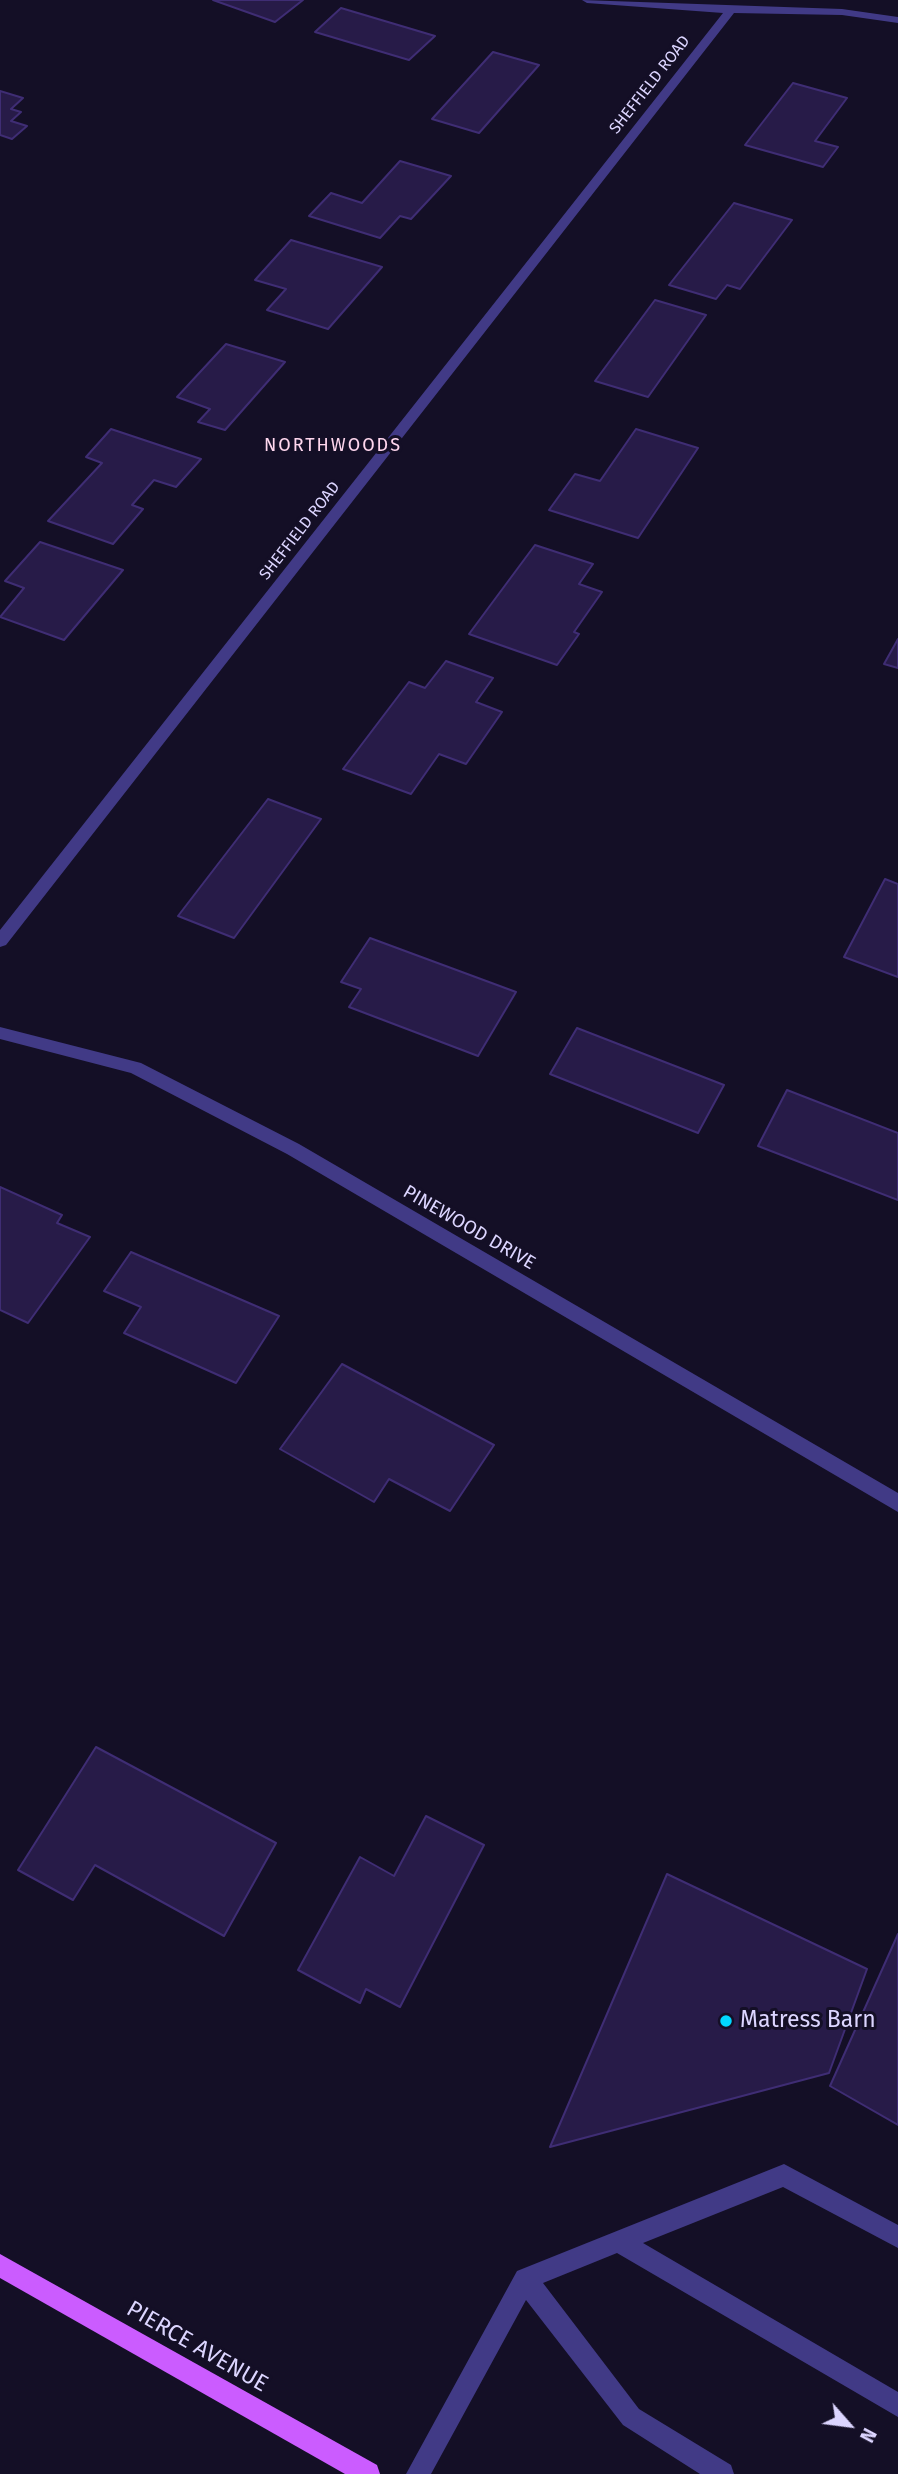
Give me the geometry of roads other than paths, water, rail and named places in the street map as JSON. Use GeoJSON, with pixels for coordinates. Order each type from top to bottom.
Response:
{"type":"FeatureCollection","features":[{"type":"Feature","properties":{"kind":"main road","name":"PIERCE AVENUE"},"geometry":{"type":"LineString","coordinates":[[0,2265],[368,2474]]}},
{"type":"Feature","properties":{"kind":"street"},"geometry":{"type":"LineString","coordinates":[[587,0],[731,10],[842,12],[898,20]]}},
{"type":"Feature","properties":{"kind":"street","name":"SHEFFIELD ROAD"},"geometry":{"type":"LineString","coordinates":[[0,941],[731,10]]}},
{"type":"Feature","properties":{"kind":"street","name":"PINEWOOD DRIVE"},"geometry":{"type":"LineString","coordinates":[[0,1033],[135,1068],[293,1149],[898,1503]]}},
{"type":"Feature","properties":{"kind":"street"},"geometry":{"type":"LineString","coordinates":[[418,2474],[525,2279],[784,2175],[898,2237]]}},
{"type":"Feature","properties":{"kind":"street"},"geometry":{"type":"LineString","coordinates":[[620,2242],[898,2404]]}},
{"type":"Feature","properties":{"kind":"street"},"geometry":{"type":"LineString","coordinates":[[525,2279],[631,2417],[722,2474]]}},
{"type":"Feature","properties":{"kind":"place","name":"Matress Barn"},"geometry":{"type":"Point","coordinates":[726,2021]}},
{"type":"Feature","properties":{"kind":"district","name":"NORTHWOODS"},"geometry":{"type":"Point","coordinates":[333,446]}}]}
